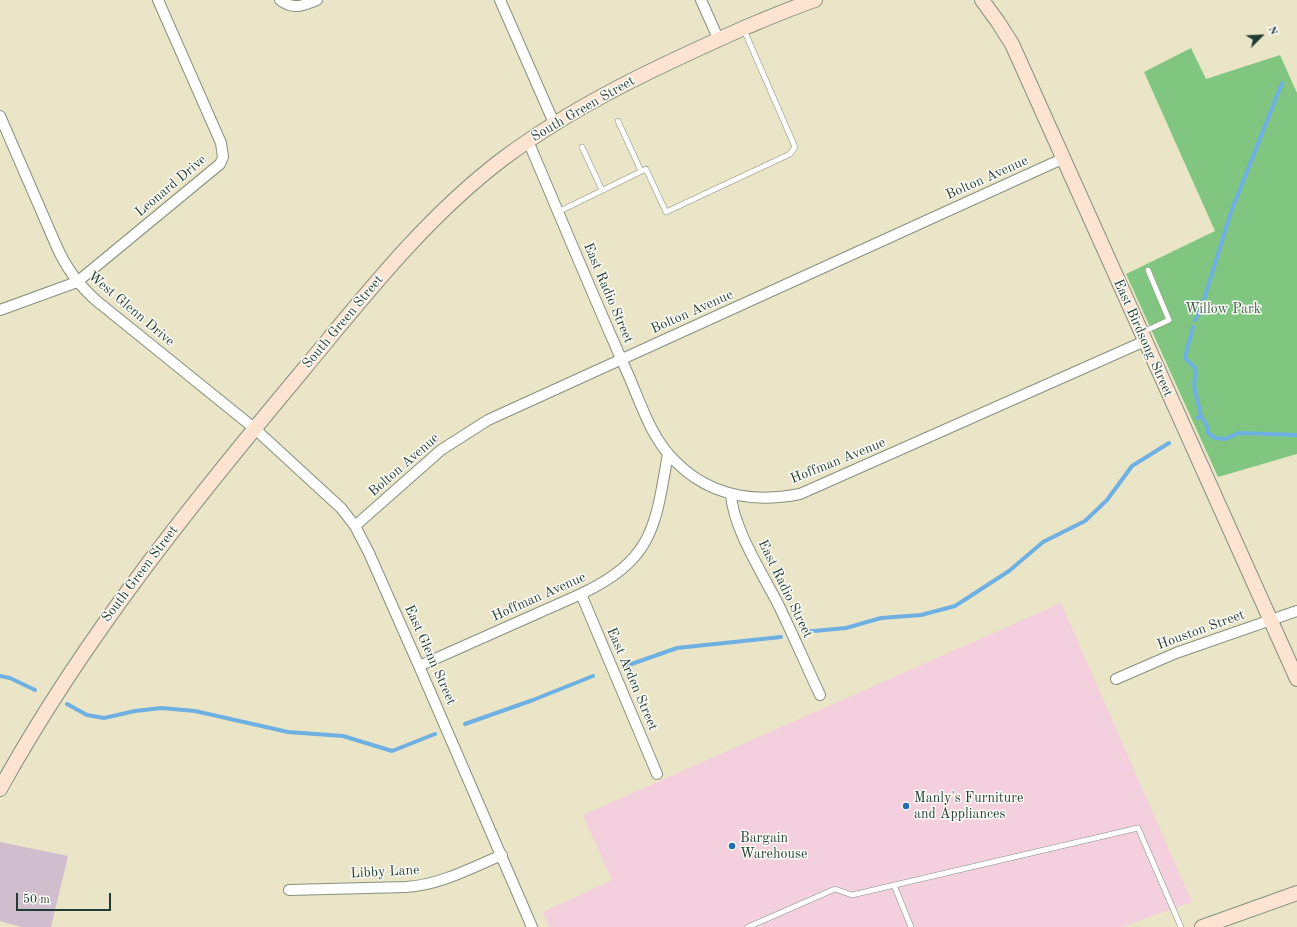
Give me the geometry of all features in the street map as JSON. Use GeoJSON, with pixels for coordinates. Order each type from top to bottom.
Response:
{"type":"FeatureCollection","features":[{"type":"Feature","properties":{"kind":"street","name":"Leonard Drive"},"geometry":{"type":"LineString","coordinates":[[77,282],[217,168],[223,157],[222,148],[217,135],[158,0]]}},
{"type":"Feature","properties":{"kind":"street"},"geometry":{"type":"LineString","coordinates":[[280,0],[292,8],[304,6],[317,0]]}},
{"type":"Feature","properties":{"kind":"street"},"geometry":{"type":"LineString","coordinates":[[500,0],[554,123]]}},
{"type":"Feature","properties":{"kind":"street"},"geometry":{"type":"LineString","coordinates":[[701,0],[718,38]]}},
{"type":"Feature","properties":{"kind":"street","name":"South Green Street"},"geometry":{"type":"LineString","coordinates":[[0,788],[24,746],[92,639],[145,565],[254,428],[344,319],[418,235],[472,184],[554,123],[625,83],[718,38],[815,0]]}},
{"type":"Feature","properties":{"kind":"street","name":"East Birdsong Street"},"geometry":{"type":"LineString","coordinates":[[982,0],[1012,44],[1062,159],[1297,679]]}},
{"type":"Feature","properties":{"kind":"street","name":"West Glenn Drive"},"geometry":{"type":"LineString","coordinates":[[0,116],[56,245],[64,262],[77,282],[98,302],[254,428]]}},
{"type":"Feature","properties":{"kind":"street","name":"East Radio Street"},"geometry":{"type":"LineString","coordinates":[[528,141],[621,360],[654,432],[668,454]]}},
{"type":"Feature","properties":{"kind":"street","name":"Bolton Avenue"},"geometry":{"type":"LineString","coordinates":[[356,526],[433,456],[469,431],[495,416],[1062,159]]}},
{"type":"Feature","properties":{"kind":"street"},"geometry":{"type":"LineString","coordinates":[[0,310],[77,282]]}},
{"type":"Feature","properties":{"kind":"street","name":"Hoffman Avenue"},"geometry":{"type":"LineString","coordinates":[[668,454],[676,463],[693,475],[731,494],[758,498],[783,497],[800,494],[1143,337]]}},
{"type":"Feature","properties":{"kind":"street","name":"East Glenn Street"},"geometry":{"type":"LineString","coordinates":[[254,428],[338,505],[356,526],[502,855],[532,927]]}},
{"type":"Feature","properties":{"kind":"street","name":"Hoffman Avenue"},"geometry":{"type":"LineString","coordinates":[[419,666],[581,594],[606,581],[618,572],[635,556],[645,543],[655,522],[668,454]]}},
{"type":"Feature","properties":{"kind":"street","name":"East Radio Street"},"geometry":{"type":"LineString","coordinates":[[731,494],[733,512],[739,528],[780,607],[820,695]]}},
{"type":"Feature","properties":{"kind":"street","name":"East Arden Street"},"geometry":{"type":"LineString","coordinates":[[581,594],[657,774]]}},
{"type":"Feature","properties":{"kind":"street","name":"Houston Street"},"geometry":{"type":"LineString","coordinates":[[1116,679],[1176,653],[1297,611]]}},
{"type":"Feature","properties":{"kind":"street","name":"Libby Lane"},"geometry":{"type":"LineString","coordinates":[[289,890],[406,887],[425,885],[448,878],[502,855]]}},
{"type":"Feature","properties":{"kind":"street"},"geometry":{"type":"LineString","coordinates":[[1202,927],[1297,893]]}},
{"type":"Feature","properties":{"kind":"lane"},"geometry":{"type":"LineString","coordinates":[[558,212],[646,169],[666,212],[790,154],[795,147],[743,28]]}},
{"type":"Feature","properties":{"kind":"lane"},"geometry":{"type":"LineString","coordinates":[[618,121],[641,171]]}},
{"type":"Feature","properties":{"kind":"lane"},"geometry":{"type":"LineString","coordinates":[[582,147],[602,190]]}},
{"type":"Feature","properties":{"kind":"lane"},"geometry":{"type":"LineString","coordinates":[[1143,337],[1169,320],[1148,270]]}},
{"type":"Feature","properties":{"kind":"lane"},"geometry":{"type":"LineString","coordinates":[[748,927],[835,889],[852,895],[1138,828],[1181,927]]}},
{"type":"Feature","properties":{"kind":"lane"},"geometry":{"type":"LineString","coordinates":[[894,885],[911,927]]}},
{"type":"Feature","properties":{"kind":"shaded area"},"geometry":{"type":"Polygon","coordinates":[[[1061,603],[1192,902],[1121,927],[549,927],[543,912],[612,880],[583,815],[1061,603]]]}},
{"type":"Feature","properties":{"kind":"shaded area"},"geometry":{"type":"Polygon","coordinates":[[[0,842],[68,856],[51,927],[21,927],[0,921],[0,842]]]}},
{"type":"Feature","properties":{"kind":"green space","name":"Willow Park"},"geometry":{"type":"Polygon","coordinates":[[[1191,48],[1206,79],[1280,55],[1297,93],[1297,454],[1218,477],[1126,274],[1215,231],[1144,72],[1191,48]]]}},
{"type":"Feature","properties":{"kind":"waterway"},"geometry":{"type":"LineString","coordinates":[[1195,320],[1201,309],[1231,212],[1282,83]]}},
{"type":"Feature","properties":{"kind":"waterway"},"geometry":{"type":"LineString","coordinates":[[1193,327],[1186,351],[1186,359],[1196,369],[1194,386],[1201,416],[1197,418]]}},
{"type":"Feature","properties":{"kind":"waterway"},"geometry":{"type":"LineString","coordinates":[[1201,416],[1207,426],[1208,433],[1215,438],[1225,439],[1239,433],[1297,435]]}},
{"type":"Feature","properties":{"kind":"waterway"},"geometry":{"type":"LineString","coordinates":[[803,632],[846,628],[881,618],[921,615],[955,606],[1009,571],[1043,542],[1085,521],[1107,500],[1132,466],[1169,443]]}},
{"type":"Feature","properties":{"kind":"waterway"},"geometry":{"type":"LineString","coordinates":[[623,667],[677,648],[781,637]]}},
{"type":"Feature","properties":{"kind":"waterway"},"geometry":{"type":"LineString","coordinates":[[0,676],[10,678],[35,690]]}},
{"type":"Feature","properties":{"kind":"waterway"},"geometry":{"type":"LineString","coordinates":[[465,724],[533,700],[593,676]]}},
{"type":"Feature","properties":{"kind":"waterway"},"geometry":{"type":"LineString","coordinates":[[67,704],[87,715],[104,718],[135,711],[161,708],[195,711],[288,732],[343,736],[392,751],[435,734]]}},
{"type":"Feature","properties":{"kind":"place","name":"Manly's Furniture and Appliances"},"geometry":{"type":"Point","coordinates":[906,806]}},
{"type":"Feature","properties":{"kind":"place","name":"Bargain Warehouse"},"geometry":{"type":"Point","coordinates":[732,846]}}]}
